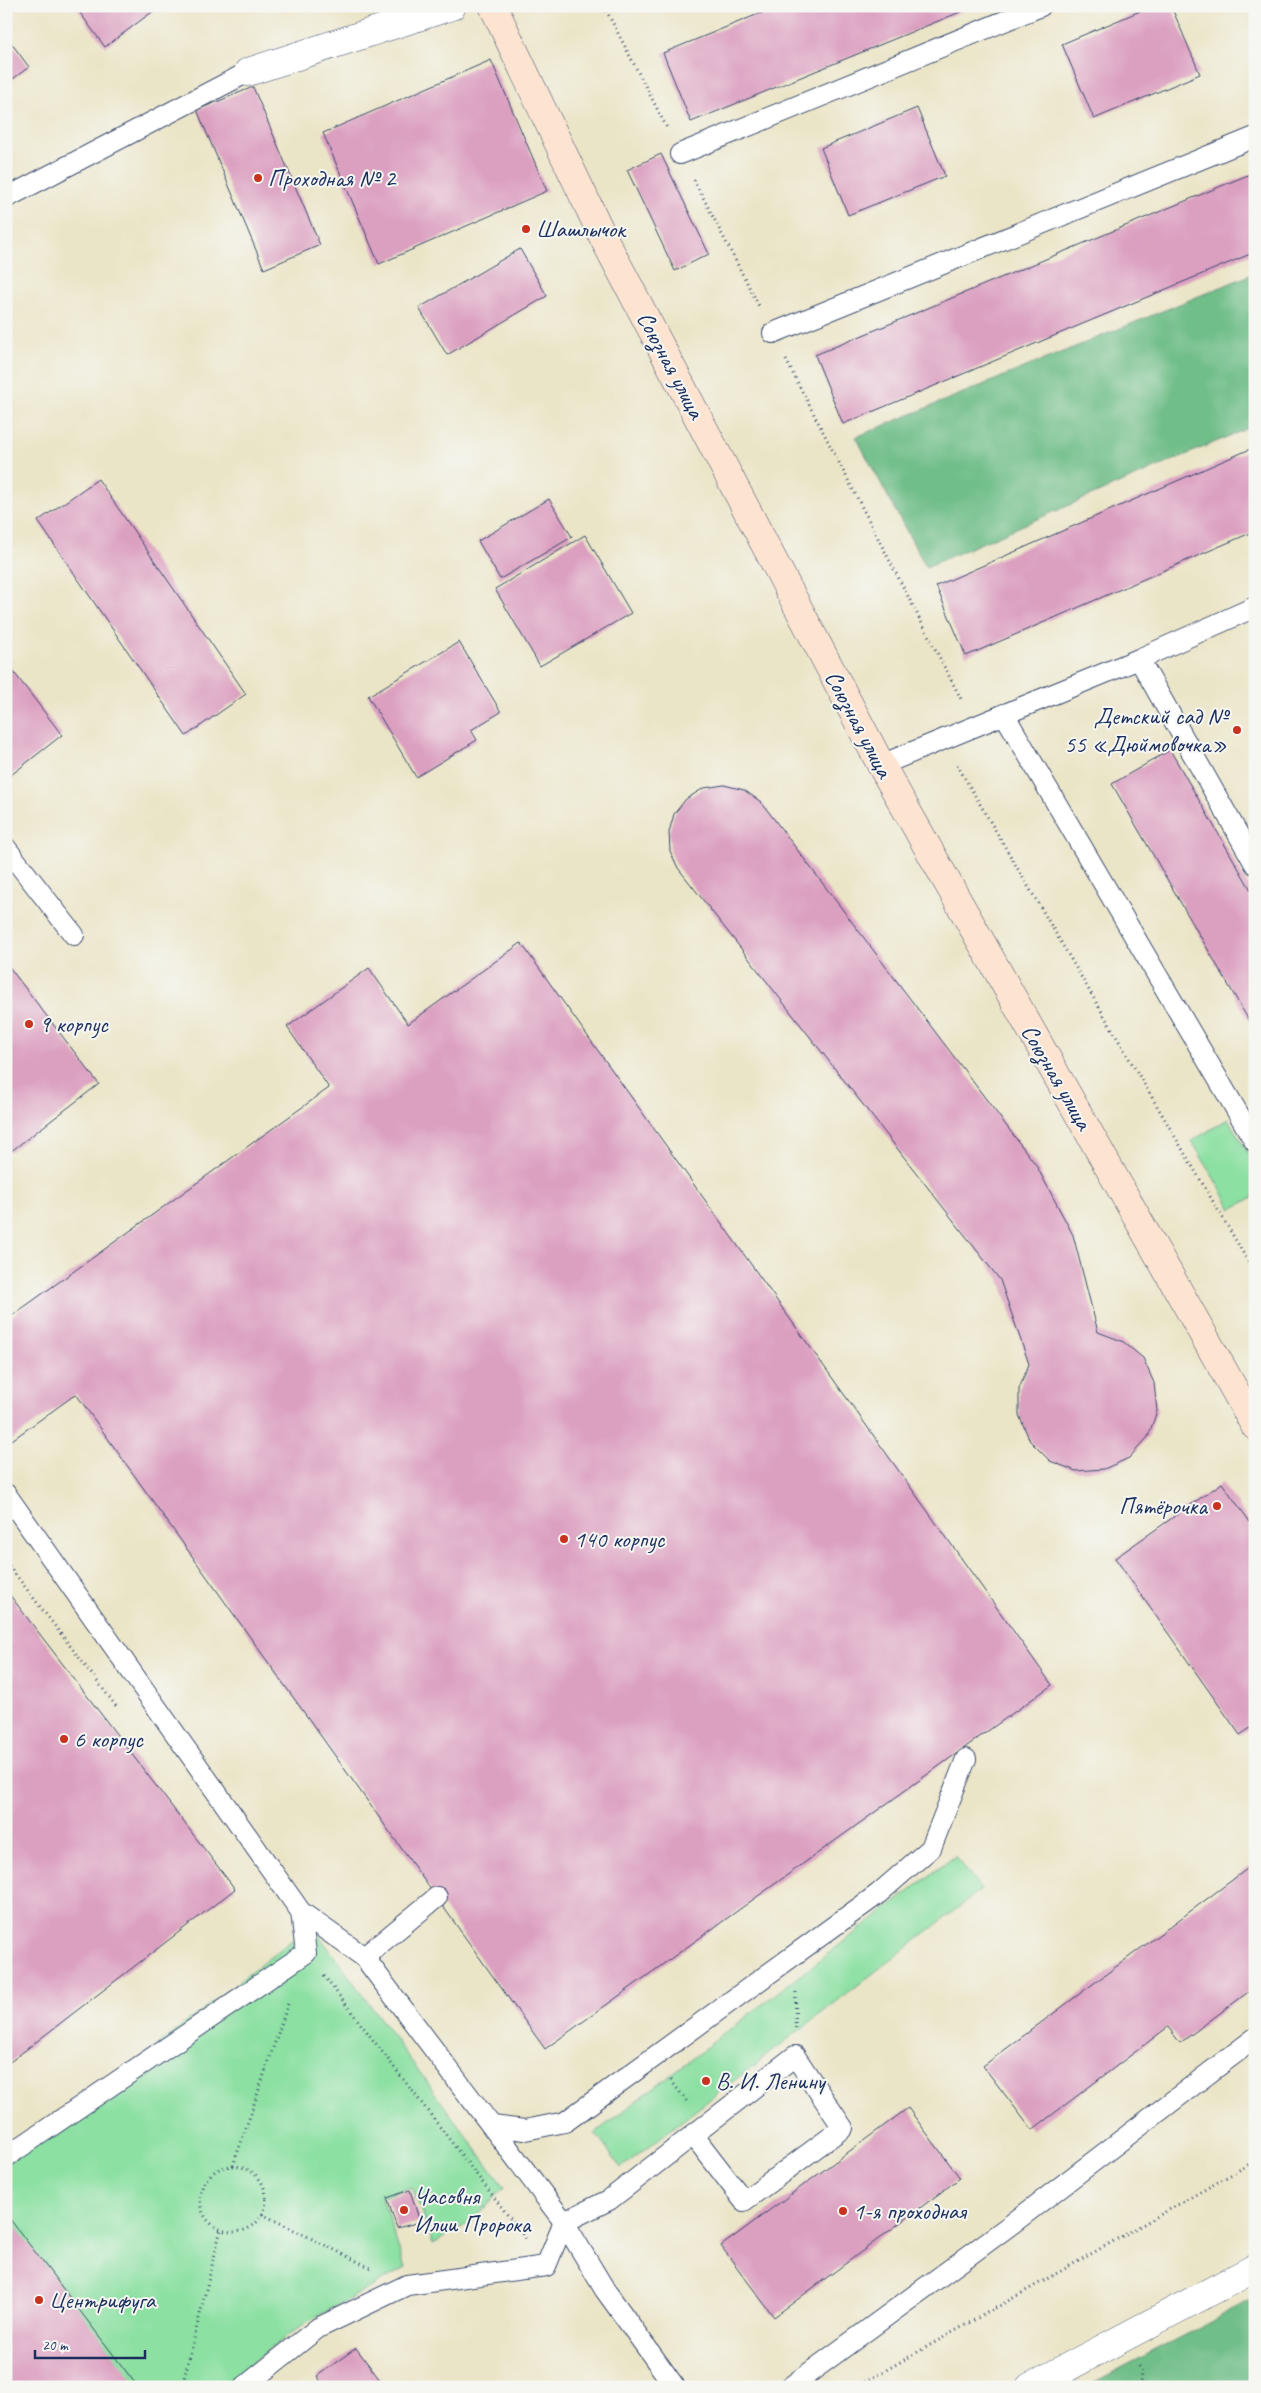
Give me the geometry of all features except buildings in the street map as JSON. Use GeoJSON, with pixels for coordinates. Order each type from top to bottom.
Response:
{"type":"FeatureCollection","features":[{"type":"Feature","properties":{"kind":"street"},"geometry":{"type":"LineString","coordinates":[[248,72],[452,6]]}},
{"type":"Feature","properties":{"kind":"street","name":"Союзная улица"},"geometry":{"type":"LineString","coordinates":[[493,6],[604,239],[880,765],[1255,1426]]}},
{"type":"Feature","properties":{"kind":"street"},"geometry":{"type":"LineString","coordinates":[[1030,2387],[1255,2268]]}},
{"type":"Feature","properties":{"kind":"lane"},"geometry":{"type":"LineString","coordinates":[[680,154],[1041,6]]}},
{"type":"Feature","properties":{"kind":"lane"},"geometry":{"type":"LineString","coordinates":[[6,198],[248,72]]}},
{"type":"Feature","properties":{"kind":"lane"},"geometry":{"type":"LineString","coordinates":[[772,333],[1255,137]]}},
{"type":"Feature","properties":{"kind":"lane"},"geometry":{"type":"LineString","coordinates":[[880,765],[1139,659],[1255,607]]}},
{"type":"Feature","properties":{"kind":"lane"},"geometry":{"type":"LineString","coordinates":[[1139,659],[1255,864]]}},
{"type":"Feature","properties":{"kind":"lane"},"geometry":{"type":"LineString","coordinates":[[1004,714],[1255,1142]]}},
{"type":"Feature","properties":{"kind":"lane"},"geometry":{"type":"LineString","coordinates":[[6,848],[74,935]]}},
{"type":"Feature","properties":{"kind":"lane"},"geometry":{"type":"LineString","coordinates":[[6,1494],[301,1912],[364,1957],[564,2222],[605,2290],[675,2387]]}},
{"type":"Feature","properties":{"kind":"lane"},"geometry":{"type":"LineString","coordinates":[[492,2126],[524,2130],[565,2122],[878,1894],[931,1848],[966,1759]]}},
{"type":"Feature","properties":{"kind":"lane"},"geometry":{"type":"LineString","coordinates":[[364,1957],[437,1897]]}},
{"type":"Feature","properties":{"kind":"lane"},"geometry":{"type":"LineString","coordinates":[[6,2157],[306,1952],[301,1912]]}},
{"type":"Feature","properties":{"kind":"lane"},"geometry":{"type":"LineString","coordinates":[[790,2387],[1014,2224],[1255,2038]]}},
{"type":"Feature","properties":{"kind":"lane"},"geometry":{"type":"LineString","coordinates":[[244,2387],[318,2328],[407,2285],[546,2266],[564,2222],[609,2200],[795,2056],[842,2128],[744,2201],[700,2131]]}},
{"type":"Feature","properties":{"kind":"path"},"geometry":{"type":"LineString","coordinates":[[604,6],[975,726]]}},
{"type":"Feature","properties":{"kind":"path"},"geometry":{"type":"LineString","coordinates":[[942,740],[1255,1274]]}},
{"type":"Feature","properties":{"kind":"path"},"geometry":{"type":"LineString","coordinates":[[233,2166],[306,1952]]}},
{"type":"Feature","properties":{"kind":"path"},"geometry":{"type":"LineString","coordinates":[[795,2056],[796,1953]]}},
{"type":"Feature","properties":{"kind":"path"},"geometry":{"type":"LineString","coordinates":[[654,2058],[700,2131]]}},
{"type":"Feature","properties":{"kind":"path"},"geometry":{"type":"LineString","coordinates":[[856,2387],[1255,2161]]}},
{"type":"Feature","properties":{"kind":"path"},"geometry":{"type":"LineString","coordinates":[[233,2166],[244,2168],[255,2174],[263,2186],[265,2200],[262,2214],[253,2225],[240,2231],[221,2229],[206,2218],[201,2207],[200,2195],[204,2184],[211,2174],[222,2168],[233,2166]]}},
{"type":"Feature","properties":{"kind":"path"},"geometry":{"type":"LineString","coordinates":[[262,2214],[407,2285]]}},
{"type":"Feature","properties":{"kind":"path"},"geometry":{"type":"LineString","coordinates":[[182,2387],[221,2229]]}},
{"type":"Feature","properties":{"kind":"green space"},"geometry":{"type":"Polygon","coordinates":[[[1255,273],[1255,425],[926,567],[856,437],[1255,273]]]}},
{"type":"Feature","properties":{"kind":"green space"},"geometry":{"type":"Polygon","coordinates":[[[1228,1119],[1255,1165],[1255,1196],[1232,1209],[1192,1141],[1228,1119]]]}},
{"type":"Feature","properties":{"kind":"green space"},"geometry":{"type":"Polygon","coordinates":[[[955,1856],[981,1890],[621,2168],[595,2133],[955,1856]]]}},
{"type":"Feature","properties":{"kind":"green space"},"geometry":{"type":"Polygon","coordinates":[[[315,1930],[504,2187],[472,2221],[433,2244],[412,2187],[382,2197],[405,2268],[304,2324],[219,2387],[135,2387],[6,2218],[6,2164],[292,1940],[315,1930]]]}},
{"type":"Feature","properties":{"kind":"green space"},"geometry":{"type":"Polygon","coordinates":[[[1255,2298],[1255,2378],[1238,2387],[1085,2387],[1255,2298]]]}},
{"type":"Feature","properties":{"kind":"place","name":"Проходная № 2"},"geometry":{"type":"Point","coordinates":[258,178]}},
{"type":"Feature","properties":{"kind":"place","name":"Шашлычок"},"geometry":{"type":"Point","coordinates":[526,229]}},
{"type":"Feature","properties":{"kind":"place","name":"Детский сад № 55 «Дюймовочка»"},"geometry":{"type":"Point","coordinates":[1237,730]}},
{"type":"Feature","properties":{"kind":"place","name":"9 корпус"},"geometry":{"type":"Point","coordinates":[29,1024]}},
{"type":"Feature","properties":{"kind":"place","name":"Пятёрочка"},"geometry":{"type":"Point","coordinates":[1217,1506]}},
{"type":"Feature","properties":{"kind":"place","name":"140 корпус"},"geometry":{"type":"Point","coordinates":[564,1539]}},
{"type":"Feature","properties":{"kind":"place","name":"6 корпус"},"geometry":{"type":"Point","coordinates":[64,1739]}},
{"type":"Feature","properties":{"kind":"place","name":"В. И. Ленину"},"geometry":{"type":"Point","coordinates":[706,2081]}},
{"type":"Feature","properties":{"kind":"place","name":"Часовня Илии Пророка"},"geometry":{"type":"Point","coordinates":[404,2210]}},
{"type":"Feature","properties":{"kind":"place","name":"1-я проходная"},"geometry":{"type":"Point","coordinates":[843,2211]}},
{"type":"Feature","properties":{"kind":"place","name":"Центрифуга"},"geometry":{"type":"Point","coordinates":[39,2300]}}]}
